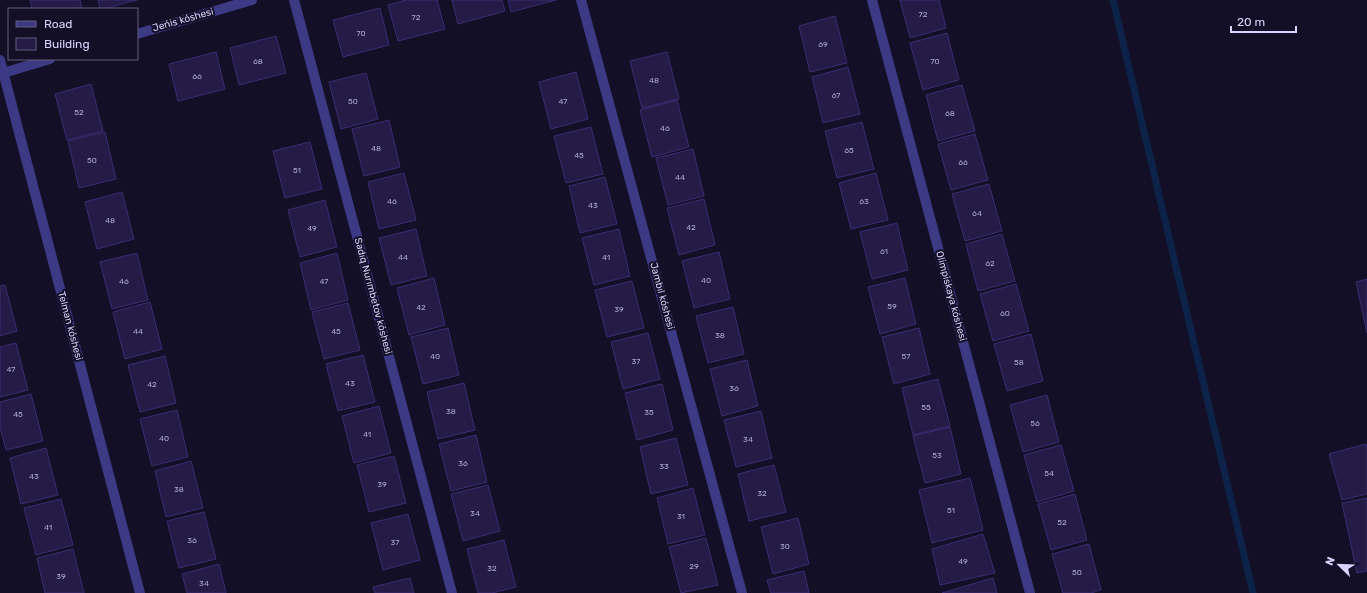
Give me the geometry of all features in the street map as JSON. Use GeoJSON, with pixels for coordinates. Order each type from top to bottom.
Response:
{"type":"FeatureCollection","features":[{"type":"Feature","properties":{"kind":"street","name":"Jeńis kóshesi"},"geometry":{"type":"LineString","coordinates":[[138,34],[252,0]]}},
{"type":"Feature","properties":{"kind":"street","name":"Sadıq Nurımbetov kóshesi"},"geometry":{"type":"LineString","coordinates":[[294,0],[452,593]]}},
{"type":"Feature","properties":{"kind":"street","name":"Jambıl kóshesi"},"geometry":{"type":"LineString","coordinates":[[581,0],[742,593]]}},
{"type":"Feature","properties":{"kind":"street","name":"Olimpiskaya kóshesi"},"geometry":{"type":"LineString","coordinates":[[872,0],[1030,593]]}},
{"type":"Feature","properties":{"kind":"street","name":"Telman kóshesi"},"geometry":{"type":"LineString","coordinates":[[0,60],[2,73],[140,593]]}},
{"type":"Feature","properties":{"kind":"street"},"geometry":{"type":"LineString","coordinates":[[2,73],[47,60]]}},
{"type":"Feature","properties":{"kind":"building"},"geometry":{"type":"Polygon","coordinates":[[[30,0],[80,0],[82,8],[32,8],[30,0]]]}},
{"type":"Feature","properties":{"kind":"building"},"geometry":{"type":"Polygon","coordinates":[[[98,0],[137,0],[107,8],[100,8],[98,0]]]}},
{"type":"Feature","properties":{"kind":"building"},"geometry":{"type":"Polygon","coordinates":[[[406,0],[437,0],[445,29],[398,41],[388,5],[406,0]]]}},
{"type":"Feature","properties":{"kind":"building"},"geometry":{"type":"Polygon","coordinates":[[[452,0],[502,0],[505,11],[458,24],[452,0]]]}},
{"type":"Feature","properties":{"kind":"building"},"geometry":{"type":"Polygon","coordinates":[[[508,0],[556,0],[511,12],[508,0]]]}},
{"type":"Feature","properties":{"kind":"building"},"geometry":{"type":"Polygon","coordinates":[[[900,0],[939,0],[946,28],[910,38],[900,0]]]}},
{"type":"Feature","properties":{"kind":"building"},"geometry":{"type":"Polygon","coordinates":[[[380,8],[389,45],[343,57],[333,20],[380,8]]]}},
{"type":"Feature","properties":{"kind":"building"},"geometry":{"type":"Polygon","coordinates":[[[835,16],[847,63],[810,72],[799,26],[835,16]]]}},
{"type":"Feature","properties":{"kind":"building"},"geometry":{"type":"Polygon","coordinates":[[[947,33],[959,80],[923,90],[910,43],[947,33]]]}},
{"type":"Feature","properties":{"kind":"building"},"geometry":{"type":"Polygon","coordinates":[[[276,36],[286,73],[239,85],[230,48],[276,36]]]}},
{"type":"Feature","properties":{"kind":"building"},"geometry":{"type":"Polygon","coordinates":[[[216,52],[225,89],[178,101],[169,64],[216,52]]]}},
{"type":"Feature","properties":{"kind":"building"},"geometry":{"type":"Polygon","coordinates":[[[667,52],[679,99],[642,108],[630,61],[667,52]]]}},
{"type":"Feature","properties":{"kind":"building"},"geometry":{"type":"Polygon","coordinates":[[[848,67],[860,114],[823,123],[812,77],[848,67]]]}},
{"type":"Feature","properties":{"kind":"building"},"geometry":{"type":"Polygon","coordinates":[[[576,72],[588,119],[551,129],[539,82],[576,72]]]}},
{"type":"Feature","properties":{"kind":"building"},"geometry":{"type":"Polygon","coordinates":[[[366,73],[378,119],[341,129],[329,82],[366,73]]]}},
{"type":"Feature","properties":{"kind":"building"},"geometry":{"type":"Polygon","coordinates":[[[91,84],[103,131],[67,140],[55,94],[91,84]]]}},
{"type":"Feature","properties":{"kind":"building"},"geometry":{"type":"Polygon","coordinates":[[[962,85],[975,131],[938,141],[926,95],[962,85]]]}},
{"type":"Feature","properties":{"kind":"building"},"geometry":{"type":"Polygon","coordinates":[[[677,100],[689,147],[652,157],[640,110],[677,100]]]}},
{"type":"Feature","properties":{"kind":"building"},"geometry":{"type":"Polygon","coordinates":[[[389,120],[400,167],[364,176],[352,129],[389,120]]]}},
{"type":"Feature","properties":{"kind":"building"},"geometry":{"type":"Polygon","coordinates":[[[862,122],[874,169],[837,178],[825,131],[862,122]]]}},
{"type":"Feature","properties":{"kind":"building"},"geometry":{"type":"Polygon","coordinates":[[[591,127],[603,174],[566,183],[554,136],[591,127]]]}},
{"type":"Feature","properties":{"kind":"building"},"geometry":{"type":"Polygon","coordinates":[[[105,132],[116,179],[79,188],[68,141],[105,132]]]}},
{"type":"Feature","properties":{"kind":"building"},"geometry":{"type":"Polygon","coordinates":[[[975,134],[988,180],[951,190],[938,144],[975,134]]]}},
{"type":"Feature","properties":{"kind":"building"},"geometry":{"type":"Polygon","coordinates":[[[310,142],[322,189],[285,198],[273,151],[310,142]]]}},
{"type":"Feature","properties":{"kind":"building"},"geometry":{"type":"Polygon","coordinates":[[[693,149],[704,196],[668,205],[656,158],[693,149]]]}},
{"type":"Feature","properties":{"kind":"building"},"geometry":{"type":"Polygon","coordinates":[[[404,173],[416,220],[379,229],[368,182],[404,173]]]}},
{"type":"Feature","properties":{"kind":"building"},"geometry":{"type":"Polygon","coordinates":[[[876,173],[888,220],[851,229],[839,183],[876,173]]]}},
{"type":"Feature","properties":{"kind":"building"},"geometry":{"type":"Polygon","coordinates":[[[605,177],[617,224],[580,233],[569,186],[605,177]]]}},
{"type":"Feature","properties":{"kind":"building"},"geometry":{"type":"Polygon","coordinates":[[[989,184],[1002,231],[965,241],[952,194],[989,184]]]}},
{"type":"Feature","properties":{"kind":"building"},"geometry":{"type":"Polygon","coordinates":[[[122,192],[134,239],[97,249],[85,202],[122,192]]]}},
{"type":"Feature","properties":{"kind":"building"},"geometry":{"type":"Polygon","coordinates":[[[704,199],[715,245],[679,255],[667,208],[704,199]]]}},
{"type":"Feature","properties":{"kind":"building"},"geometry":{"type":"Polygon","coordinates":[[[325,200],[337,247],[300,257],[288,210],[325,200]]]}},
{"type":"Feature","properties":{"kind":"building"},"geometry":{"type":"Polygon","coordinates":[[[897,223],[908,270],[872,279],[860,232],[897,223]]]}},
{"type":"Feature","properties":{"kind":"building"},"geometry":{"type":"Polygon","coordinates":[[[416,229],[427,276],[391,285],[379,238],[416,229]]]}},
{"type":"Feature","properties":{"kind":"building"},"geometry":{"type":"Polygon","coordinates":[[[619,229],[630,276],[594,285],[582,238],[619,229]]]}},
{"type":"Feature","properties":{"kind":"building"},"geometry":{"type":"Polygon","coordinates":[[[1002,234],[1015,281],[978,291],[966,244],[1002,234]]]}},
{"type":"Feature","properties":{"kind":"building"},"geometry":{"type":"Polygon","coordinates":[[[719,252],[730,299],[694,308],[682,261],[719,252]]]}},
{"type":"Feature","properties":{"kind":"building"},"geometry":{"type":"Polygon","coordinates":[[[137,253],[148,300],[112,309],[100,262],[137,253]]]}},
{"type":"Feature","properties":{"kind":"building"},"geometry":{"type":"Polygon","coordinates":[[[337,253],[348,300],[311,310],[300,263],[337,253]]]}},
{"type":"Feature","properties":{"kind":"building"},"geometry":{"type":"Polygon","coordinates":[[[434,278],[445,325],[409,335],[397,288],[434,278]]]}},
{"type":"Feature","properties":{"kind":"building"},"geometry":{"type":"Polygon","coordinates":[[[905,278],[916,324],[880,334],[868,287],[905,278]]]}},
{"type":"Feature","properties":{"kind":"building"},"geometry":{"type":"Polygon","coordinates":[[[1367,279],[1367,333],[1356,282],[1367,279]]]}},
{"type":"Feature","properties":{"kind":"building"},"geometry":{"type":"Polygon","coordinates":[[[632,281],[644,328],[607,337],[595,290],[632,281]]]}},
{"type":"Feature","properties":{"kind":"building"},"geometry":{"type":"Polygon","coordinates":[[[1016,284],[1029,331],[993,341],[980,294],[1016,284]]]}},
{"type":"Feature","properties":{"kind":"building"},"geometry":{"type":"Polygon","coordinates":[[[5,285],[17,331],[0,336],[0,286],[5,285]]]}},
{"type":"Feature","properties":{"kind":"building"},"geometry":{"type":"Polygon","coordinates":[[[150,302],[162,349],[125,359],[113,312],[150,302]]]}},
{"type":"Feature","properties":{"kind":"building"},"geometry":{"type":"Polygon","coordinates":[[[348,303],[360,350],[324,359],[312,312],[348,303]]]}},
{"type":"Feature","properties":{"kind":"building"},"geometry":{"type":"Polygon","coordinates":[[[733,307],[744,354],[708,363],[696,316],[733,307]]]}},
{"type":"Feature","properties":{"kind":"building"},"geometry":{"type":"Polygon","coordinates":[[[448,328],[459,375],[423,384],[411,337],[448,328]]]}},
{"type":"Feature","properties":{"kind":"building"},"geometry":{"type":"Polygon","coordinates":[[[919,328],[930,374],[894,384],[882,337],[919,328]]]}},
{"type":"Feature","properties":{"kind":"building"},"geometry":{"type":"Polygon","coordinates":[[[648,333],[660,379],[623,389],[611,342],[648,333]]]}},
{"type":"Feature","properties":{"kind":"building"},"geometry":{"type":"Polygon","coordinates":[[[1031,334],[1043,381],[1007,391],[994,344],[1031,334]]]}},
{"type":"Feature","properties":{"kind":"building"},"geometry":{"type":"Polygon","coordinates":[[[16,343],[28,390],[0,397],[0,347],[16,343]]]}},
{"type":"Feature","properties":{"kind":"building"},"geometry":{"type":"Polygon","coordinates":[[[363,355],[375,402],[338,411],[326,364],[363,355]]]}},
{"type":"Feature","properties":{"kind":"building"},"geometry":{"type":"Polygon","coordinates":[[[165,356],[176,403],[140,412],[128,365],[165,356]]]}},
{"type":"Feature","properties":{"kind":"building"},"geometry":{"type":"Polygon","coordinates":[[[747,360],[758,406],[722,416],[710,369],[747,360]]]}},
{"type":"Feature","properties":{"kind":"building"},"geometry":{"type":"Polygon","coordinates":[[[938,379],[950,426],[913,435],[902,388],[938,379]]]}},
{"type":"Feature","properties":{"kind":"building"},"geometry":{"type":"Polygon","coordinates":[[[464,383],[475,430],[438,439],[427,392],[464,383]]]}},
{"type":"Feature","properties":{"kind":"building"},"geometry":{"type":"Polygon","coordinates":[[[662,384],[673,430],[637,440],[625,393],[662,384]]]}},
{"type":"Feature","properties":{"kind":"building"},"geometry":{"type":"Polygon","coordinates":[[[31,394],[43,441],[6,450],[0,427],[0,402],[31,394]]]}},
{"type":"Feature","properties":{"kind":"building"},"geometry":{"type":"Polygon","coordinates":[[[1047,395],[1059,442],[1023,452],[1010,405],[1047,395]]]}},
{"type":"Feature","properties":{"kind":"building"},"geometry":{"type":"Polygon","coordinates":[[[379,406],[391,453],[354,463],[342,416],[379,406]]]}},
{"type":"Feature","properties":{"kind":"building"},"geometry":{"type":"Polygon","coordinates":[[[177,410],[188,457],[152,466],[140,419],[177,410]]]}},
{"type":"Feature","properties":{"kind":"building"},"geometry":{"type":"Polygon","coordinates":[[[761,411],[772,458],[736,467],[724,420],[761,411]]]}},
{"type":"Feature","properties":{"kind":"building"},"geometry":{"type":"Polygon","coordinates":[[[950,427],[961,474],[925,483],[913,436],[950,427]]]}},
{"type":"Feature","properties":{"kind":"building"},"geometry":{"type":"Polygon","coordinates":[[[476,435],[487,482],[451,491],[439,444],[476,435]]]}},
{"type":"Feature","properties":{"kind":"building"},"geometry":{"type":"Polygon","coordinates":[[[676,438],[688,485],[651,494],[640,447],[676,438]]]}},
{"type":"Feature","properties":{"kind":"building"},"geometry":{"type":"Polygon","coordinates":[[[1366,444],[1367,494],[1342,500],[1329,454],[1366,444]]]}},
{"type":"Feature","properties":{"kind":"building"},"geometry":{"type":"Polygon","coordinates":[[[1061,445],[1074,491],[1037,502],[1024,455],[1061,445]]]}},
{"type":"Feature","properties":{"kind":"building"},"geometry":{"type":"Polygon","coordinates":[[[46,448],[58,495],[21,504],[10,458],[46,448]]]}},
{"type":"Feature","properties":{"kind":"building"},"geometry":{"type":"Polygon","coordinates":[[[394,456],[406,503],[369,512],[357,465],[394,456]]]}},
{"type":"Feature","properties":{"kind":"building"},"geometry":{"type":"Polygon","coordinates":[[[191,461],[203,508],[166,517],[155,471],[191,461]]]}},
{"type":"Feature","properties":{"kind":"building"},"geometry":{"type":"Polygon","coordinates":[[[774,465],[786,512],[749,521],[738,474],[774,465]]]}},
{"type":"Feature","properties":{"kind":"building"},"geometry":{"type":"Polygon","coordinates":[[[970,478],[983,530],[932,543],[919,490],[970,478]]]}},
{"type":"Feature","properties":{"kind":"building"},"geometry":{"type":"Polygon","coordinates":[[[488,485],[500,531],[463,541],[451,494],[488,485]]]}},
{"type":"Feature","properties":{"kind":"building"},"geometry":{"type":"Polygon","coordinates":[[[693,488],[705,535],[668,544],[657,498],[693,488]]]}},
{"type":"Feature","properties":{"kind":"building"},"geometry":{"type":"Polygon","coordinates":[[[1075,494],[1087,540],[1051,550],[1038,504],[1075,494]]]}},
{"type":"Feature","properties":{"kind":"building"},"geometry":{"type":"Polygon","coordinates":[[[1367,498],[1367,571],[1357,573],[1342,503],[1367,498]]]}},
{"type":"Feature","properties":{"kind":"building"},"geometry":{"type":"Polygon","coordinates":[[[61,499],[73,545],[36,555],[24,508],[61,499]]]}},
{"type":"Feature","properties":{"kind":"building"},"geometry":{"type":"Polygon","coordinates":[[[204,512],[216,559],[179,568],[167,521],[204,512]]]}},
{"type":"Feature","properties":{"kind":"building"},"geometry":{"type":"Polygon","coordinates":[[[408,514],[420,560],[383,570],[371,523],[408,514]]]}},
{"type":"Feature","properties":{"kind":"building"},"geometry":{"type":"Polygon","coordinates":[[[798,518],[809,564],[773,574],[761,527],[798,518]]]}},
{"type":"Feature","properties":{"kind":"building"},"geometry":{"type":"Polygon","coordinates":[[[983,534],[995,573],[940,585],[932,549],[983,534]]]}},
{"type":"Feature","properties":{"kind":"building"},"geometry":{"type":"Polygon","coordinates":[[[706,538],[718,585],[681,593],[669,547],[706,538]]]}},
{"type":"Feature","properties":{"kind":"building"},"geometry":{"type":"Polygon","coordinates":[[[504,540],[516,587],[492,593],[478,593],[467,549],[504,540]]]}},
{"type":"Feature","properties":{"kind":"building"},"geometry":{"type":"Polygon","coordinates":[[[1089,544],[1101,590],[1091,593],[1063,593],[1052,554],[1089,544]]]}},
{"type":"Feature","properties":{"kind":"building"},"geometry":{"type":"Polygon","coordinates":[[[73,549],[84,593],[45,593],[37,558],[73,549]]]}},
{"type":"Feature","properties":{"kind":"building"},"geometry":{"type":"Polygon","coordinates":[[[219,564],[226,593],[187,593],[182,574],[219,564]]]}},
{"type":"Feature","properties":{"kind":"building"},"geometry":{"type":"Polygon","coordinates":[[[804,571],[809,593],[771,593],[767,580],[804,571]]]}},
{"type":"Feature","properties":{"kind":"building"},"geometry":{"type":"Polygon","coordinates":[[[410,578],[414,593],[375,593],[373,587],[410,578]]]}},
{"type":"Feature","properties":{"kind":"building"},"geometry":{"type":"Polygon","coordinates":[[[993,578],[997,593],[942,593],[993,578]]]}},
{"type":"Feature","properties":{"kind":"waterway"},"geometry":{"type":"LineString","coordinates":[[1113,0],[1253,593]]}}]}
